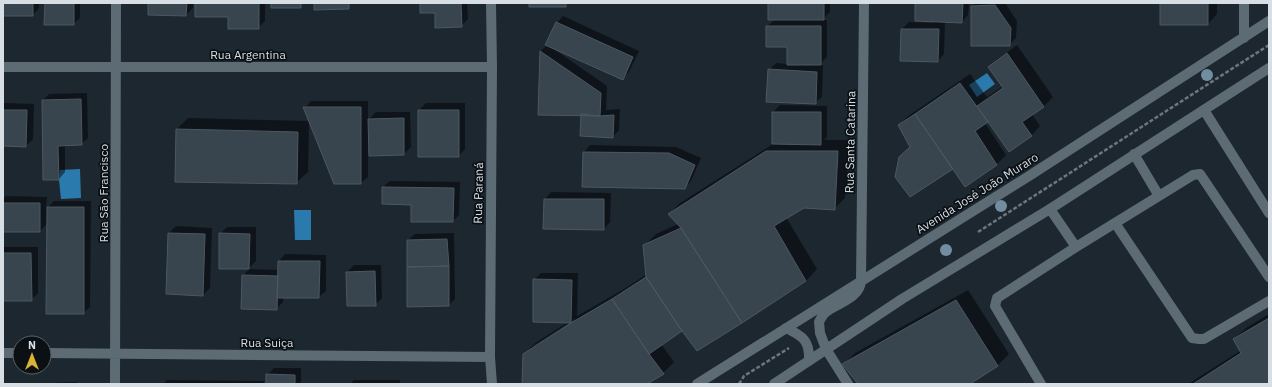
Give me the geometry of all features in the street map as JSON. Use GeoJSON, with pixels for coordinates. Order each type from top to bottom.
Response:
{"type":"FeatureCollection","features":[{"type":"Feature","properties":{"kind":"street","name":"Rua São Francisco"},"geometry":{"type":"LineString","coordinates":[[114,384],[116,3]]}},
{"type":"Feature","properties":{"kind":"street","name":"Rua Paraná"},"geometry":{"type":"LineString","coordinates":[[491,3],[490,357],[492,384]]}},
{"type":"Feature","properties":{"kind":"street","name":"Rua Santa Catarina"},"geometry":{"type":"LineString","coordinates":[[861,281],[864,3]]}},
{"type":"Feature","properties":{"kind":"street"},"geometry":{"type":"LineString","coordinates":[[1244,3],[1244,38]]}},
{"type":"Feature","properties":{"kind":"street","name":"Avenida José João Muraro"},"geometry":{"type":"LineString","coordinates":[[697,384],[1269,21]]}},
{"type":"Feature","properties":{"kind":"street","name":"Rua Argentina"},"geometry":{"type":"LineString","coordinates":[[3,67],[492,67]]}},
{"type":"Feature","properties":{"kind":"street"},"geometry":{"type":"LineString","coordinates":[[774,384],[902,299],[1050,209],[1269,68]]}},
{"type":"Feature","properties":{"kind":"street"},"geometry":{"type":"LineString","coordinates":[[1204,110],[1269,213]]}},
{"type":"Feature","properties":{"kind":"street"},"geometry":{"type":"LineString","coordinates":[[1134,154],[1159,196]]}},
{"type":"Feature","properties":{"kind":"street"},"geometry":{"type":"LineString","coordinates":[[1041,384],[995,306],[998,298],[1076,247],[1193,175],[1200,174],[1269,277]]}},
{"type":"Feature","properties":{"kind":"street"},"geometry":{"type":"LineString","coordinates":[[1050,209],[1076,247]]}},
{"type":"Feature","properties":{"kind":"street"},"geometry":{"type":"LineString","coordinates":[[1115,223],[1192,338],[1199,340],[1204,339],[1269,301]]}},
{"type":"Feature","properties":{"kind":"street"},"geometry":{"type":"LineString","coordinates":[[848,384],[826,349],[820,333],[819,322],[826,312],[844,302],[858,291],[861,287],[861,281]]}},
{"type":"Feature","properties":{"kind":"street"},"geometry":{"type":"LineString","coordinates":[[786,328],[797,334],[808,345],[810,351],[809,361]]}},
{"type":"Feature","properties":{"kind":"street","name":"Rua Suiça"},"geometry":{"type":"LineString","coordinates":[[52,353],[490,357]]}},
{"type":"Feature","properties":{"kind":"path"},"geometry":{"type":"LineString","coordinates":[[975,234],[1269,45]]}},
{"type":"Feature","properties":{"kind":"path"},"geometry":{"type":"LineString","coordinates":[[739,384],[744,376],[790,347],[805,341]]}},
{"type":"Feature","properties":{"kind":"water"},"geometry":{"type":"Polygon","coordinates":[[[987,73],[995,84],[977,97],[969,85],[987,73]]]}},
{"type":"Feature","properties":{"kind":"water"},"geometry":{"type":"Polygon","coordinates":[[[80,169],[81,198],[61,199],[59,180],[60,170],[80,169]]]}},
{"type":"Feature","properties":{"kind":"water"},"geometry":{"type":"Polygon","coordinates":[[[294,210],[311,210],[311,240],[295,240],[294,210]]]}},
{"type":"Feature","properties":{"kind":"building"},"geometry":{"type":"Polygon","coordinates":[[[3,3],[33,3],[33,16],[3,16],[3,3]]]}},
{"type":"Feature","properties":{"kind":"building"},"geometry":{"type":"Polygon","coordinates":[[[45,3],[74,3],[74,25],[44,25],[45,3]]]}},
{"type":"Feature","properties":{"kind":"building"},"geometry":{"type":"Polygon","coordinates":[[[148,3],[187,3],[186,16],[148,15],[148,3]]]}},
{"type":"Feature","properties":{"kind":"building"},"geometry":{"type":"Polygon","coordinates":[[[195,3],[259,3],[259,29],[228,29],[228,17],[195,17],[195,3]]]}},
{"type":"Feature","properties":{"kind":"building"},"geometry":{"type":"Polygon","coordinates":[[[271,3],[301,3],[301,8],[271,8],[271,3]]]}},
{"type":"Feature","properties":{"kind":"building"},"geometry":{"type":"Polygon","coordinates":[[[314,3],[349,3],[349,9],[314,10],[314,3]]]}},
{"type":"Feature","properties":{"kind":"building"},"geometry":{"type":"Polygon","coordinates":[[[420,3],[461,3],[462,27],[435,28],[435,13],[420,13],[420,3]]]}},
{"type":"Feature","properties":{"kind":"building"},"geometry":{"type":"Polygon","coordinates":[[[529,3],[566,3],[566,7],[529,7],[529,3]]]}},
{"type":"Feature","properties":{"kind":"building"},"geometry":{"type":"Polygon","coordinates":[[[768,3],[824,3],[824,20],[768,20],[768,3]]]}},
{"type":"Feature","properties":{"kind":"building"},"geometry":{"type":"Polygon","coordinates":[[[915,3],[963,3],[962,23],[915,21],[915,3]]]}},
{"type":"Feature","properties":{"kind":"building"},"geometry":{"type":"Polygon","coordinates":[[[1160,3],[1208,3],[1208,25],[1160,25],[1160,3]]]}},
{"type":"Feature","properties":{"kind":"building"},"geometry":{"type":"Polygon","coordinates":[[[995,5],[1011,28],[1010,46],[971,46],[971,6],[995,5]]]}},
{"type":"Feature","properties":{"kind":"building"},"geometry":{"type":"Polygon","coordinates":[[[556,22],[633,57],[623,80],[545,45],[556,22]]]}},
{"type":"Feature","properties":{"kind":"building"},"geometry":{"type":"Polygon","coordinates":[[[766,26],[821,26],[821,65],[787,65],[787,47],[766,47],[766,26]]]}},
{"type":"Feature","properties":{"kind":"building"},"geometry":{"type":"Polygon","coordinates":[[[901,29],[939,29],[938,62],[900,61],[901,29]]]}},
{"type":"Feature","properties":{"kind":"building"},"geometry":{"type":"Polygon","coordinates":[[[540,51],[601,93],[600,116],[538,115],[540,51]]]}},
{"type":"Feature","properties":{"kind":"building"},"geometry":{"type":"Polygon","coordinates":[[[1007,53],[1044,107],[1022,122],[1032,136],[1009,152],[977,106],[1003,88],[988,67],[1007,53]]]}},
{"type":"Feature","properties":{"kind":"building"},"geometry":{"type":"Polygon","coordinates":[[[768,69],[817,72],[816,104],[766,102],[768,69]]]}},
{"type":"Feature","properties":{"kind":"building"},"geometry":{"type":"Polygon","coordinates":[[[960,83],[988,122],[975,131],[997,165],[965,187],[915,114],[960,83]]]}},
{"type":"Feature","properties":{"kind":"building"},"geometry":{"type":"Polygon","coordinates":[[[81,99],[82,145],[58,146],[59,180],[43,180],[42,100],[81,99]]]}},
{"type":"Feature","properties":{"kind":"building"},"geometry":{"type":"Polygon","coordinates":[[[303,107],[361,107],[361,184],[334,184],[303,107]]]}},
{"type":"Feature","properties":{"kind":"building"},"geometry":{"type":"Polygon","coordinates":[[[3,110],[27,110],[26,147],[3,146],[3,110]]]}},
{"type":"Feature","properties":{"kind":"building"},"geometry":{"type":"Polygon","coordinates":[[[418,110],[459,110],[459,157],[418,157],[418,110]]]}},
{"type":"Feature","properties":{"kind":"building"},"geometry":{"type":"Polygon","coordinates":[[[772,112],[821,112],[821,145],[772,144],[772,112]]]}},
{"type":"Feature","properties":{"kind":"building"},"geometry":{"type":"Polygon","coordinates":[[[581,114],[600,116],[614,115],[613,138],[580,136],[581,114]]]}},
{"type":"Feature","properties":{"kind":"building"},"geometry":{"type":"Polygon","coordinates":[[[915,114],[953,169],[910,197],[895,177],[899,157],[910,147],[898,125],[915,114]]]}},
{"type":"Feature","properties":{"kind":"building"},"geometry":{"type":"Polygon","coordinates":[[[404,118],[404,155],[369,156],[368,119],[404,118]]]}},
{"type":"Feature","properties":{"kind":"building"},"geometry":{"type":"Polygon","coordinates":[[[176,129],[298,132],[297,184],[175,182],[176,129]]]}},
{"type":"Feature","properties":{"kind":"building"},"geometry":{"type":"Polygon","coordinates":[[[766,151],[838,151],[835,210],[804,208],[774,226],[806,281],[742,323],[681,228],[668,214],[766,151]]]}},
{"type":"Feature","properties":{"kind":"building"},"geometry":{"type":"Polygon","coordinates":[[[583,152],[669,153],[695,165],[685,189],[582,187],[583,152]]]}},
{"type":"Feature","properties":{"kind":"building"},"geometry":{"type":"Polygon","coordinates":[[[382,187],[454,188],[453,222],[411,222],[411,205],[382,204],[382,187]]]}},
{"type":"Feature","properties":{"kind":"building"},"geometry":{"type":"Polygon","coordinates":[[[544,199],[604,199],[604,230],[543,229],[544,199]]]}},
{"type":"Feature","properties":{"kind":"building"},"geometry":{"type":"Polygon","coordinates":[[[3,203],[40,203],[40,232],[3,232],[3,203]]]}},
{"type":"Feature","properties":{"kind":"building"},"geometry":{"type":"Polygon","coordinates":[[[47,207],[84,207],[84,314],[46,314],[47,207]]]}},
{"type":"Feature","properties":{"kind":"building"},"geometry":{"type":"Polygon","coordinates":[[[681,228],[742,323],[697,351],[646,277],[643,245],[681,228]]]}},
{"type":"Feature","properties":{"kind":"building"},"geometry":{"type":"Polygon","coordinates":[[[168,233],[205,234],[203,296],[166,294],[168,233]]]}},
{"type":"Feature","properties":{"kind":"building"},"geometry":{"type":"Polygon","coordinates":[[[219,233],[250,234],[249,269],[219,269],[219,233]]]}},
{"type":"Feature","properties":{"kind":"building"},"geometry":{"type":"Polygon","coordinates":[[[447,239],[449,266],[407,267],[407,240],[447,239]]]}},
{"type":"Feature","properties":{"kind":"building"},"geometry":{"type":"Polygon","coordinates":[[[3,253],[31,253],[32,301],[3,301],[3,253]]]}},
{"type":"Feature","properties":{"kind":"building"},"geometry":{"type":"Polygon","coordinates":[[[278,261],[320,261],[319,298],[277,298],[278,261]]]}},
{"type":"Feature","properties":{"kind":"building"},"geometry":{"type":"Polygon","coordinates":[[[449,266],[449,306],[407,307],[407,267],[449,266]]]}},
{"type":"Feature","properties":{"kind":"building"},"geometry":{"type":"Polygon","coordinates":[[[375,271],[376,306],[347,306],[346,272],[375,271]]]}},
{"type":"Feature","properties":{"kind":"building"},"geometry":{"type":"Polygon","coordinates":[[[242,275],[278,276],[277,310],[241,309],[242,275]]]}},
{"type":"Feature","properties":{"kind":"building"},"geometry":{"type":"Polygon","coordinates":[[[646,277],[682,331],[649,354],[612,299],[646,277]]]}},
{"type":"Feature","properties":{"kind":"building"},"geometry":{"type":"Polygon","coordinates":[[[533,279],[572,280],[571,323],[533,322],[533,279]]]}},
{"type":"Feature","properties":{"kind":"building"},"geometry":{"type":"Polygon","coordinates":[[[612,299],[664,374],[647,384],[522,384],[523,354],[612,299]]]}},
{"type":"Feature","properties":{"kind":"building"},"geometry":{"type":"Polygon","coordinates":[[[956,300],[998,366],[970,384],[858,384],[842,364],[956,300]]]}},
{"type":"Feature","properties":{"kind":"building"},"geometry":{"type":"Polygon","coordinates":[[[1269,318],[1269,384],[1193,384],[1241,353],[1233,339],[1269,318]]]}},
{"type":"Feature","properties":{"kind":"building"},"geometry":{"type":"Polygon","coordinates":[[[266,374],[295,375],[295,384],[266,384],[266,374]]]}}]}
